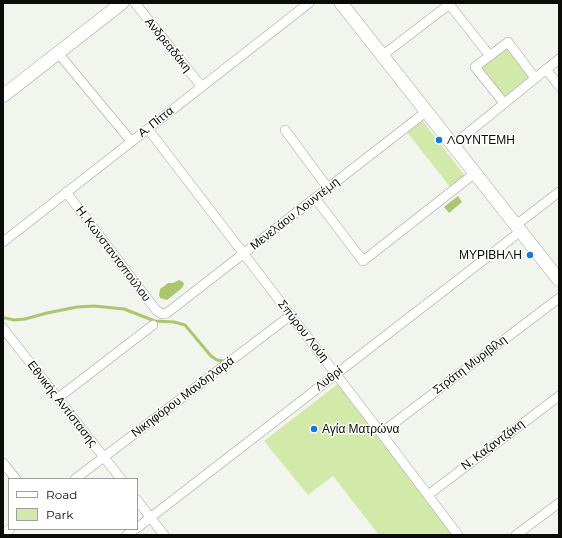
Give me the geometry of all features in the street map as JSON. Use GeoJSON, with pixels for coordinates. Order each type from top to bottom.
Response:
{"type":"FeatureCollection","features":[{"type":"Feature","properties":{"kind":"street"},"geometry":{"type":"LineString","coordinates":[[3,96],[122,3]]}},
{"type":"Feature","properties":{"kind":"street","name":"Ανδρεαδάκη"},"geometry":{"type":"LineString","coordinates":[[135,3],[202,87]]}},
{"type":"Feature","properties":{"kind":"street","name":"Α. Πίττα"},"geometry":{"type":"LineString","coordinates":[[3,242],[309,3]]}},
{"type":"Feature","properties":{"kind":"street"},"geometry":{"type":"LineString","coordinates":[[342,3],[559,280]]}},
{"type":"Feature","properties":{"kind":"street"},"geometry":{"type":"LineString","coordinates":[[383,55],[450,4],[490,56]]}},
{"type":"Feature","properties":{"kind":"street"},"geometry":{"type":"LineString","coordinates":[[504,103],[475,67],[508,42],[535,78]]}},
{"type":"Feature","properties":{"kind":"street"},"geometry":{"type":"LineString","coordinates":[[58,53],[131,141]]}},
{"type":"Feature","properties":{"kind":"street"},"geometry":{"type":"LineString","coordinates":[[453,145],[559,59]]}},
{"type":"Feature","properties":{"kind":"street"},"geometry":{"type":"LineString","coordinates":[[546,69],[559,86]]}},
{"type":"Feature","properties":{"kind":"street","name":"Μενελάου Λουντέμη"},"geometry":{"type":"LineString","coordinates":[[162,314],[172,310],[427,111]]}},
{"type":"Feature","properties":{"kind":"street","name":"Σπύρου Λούη"},"geometry":{"type":"LineString","coordinates":[[148,129],[291,314],[458,535]]}},
{"type":"Feature","properties":{"kind":"street"},"geometry":{"type":"LineString","coordinates":[[285,130],[328,188]]}},
{"type":"Feature","properties":{"kind":"street"},"geometry":{"type":"LineString","coordinates":[[315,198],[363,261],[475,173]]}},
{"type":"Feature","properties":{"kind":"street","name":"Η. Κωνσταντοπούλου"},"geometry":{"type":"LineString","coordinates":[[66,192],[156,310],[162,314]]}},
{"type":"Feature","properties":{"kind":"street","name":"Λυθρί"},"geometry":{"type":"LineString","coordinates":[[138,526],[336,374],[518,228],[559,192]]}},
{"type":"Feature","properties":{"kind":"street","name":"Στράτη Μυριβίλη"},"geometry":{"type":"LineString","coordinates":[[381,433],[559,298]]}},
{"type":"Feature","properties":{"kind":"street","name":"Νικηφόρου Μανδηλαρά"},"geometry":{"type":"LineString","coordinates":[[76,478],[291,314]]}},
{"type":"Feature","properties":{"kind":"street"},"geometry":{"type":"LineString","coordinates":[[58,398],[153,325]]}},
{"type":"Feature","properties":{"kind":"street","name":"Εθνικής Αντίστασης"},"geometry":{"type":"LineString","coordinates":[[4,332],[58,398],[119,478]]}},
{"type":"Feature","properties":{"kind":"street","name":"Ν. Καζαντζάκη"},"geometry":{"type":"LineString","coordinates":[[428,495],[559,396]]}},
{"type":"Feature","properties":{"kind":"street"},"geometry":{"type":"LineString","coordinates":[[3,463],[15,478]]}},
{"type":"Feature","properties":{"kind":"street"},"geometry":{"type":"LineString","coordinates":[[138,501],[164,535]]}},
{"type":"Feature","properties":{"kind":"street"},"geometry":{"type":"LineString","coordinates":[[516,535],[559,503]]}},
{"type":"Feature","properties":{"kind":"green space"},"geometry":{"type":"Polygon","coordinates":[[[506,46],[530,76],[504,97],[479,68],[506,46]]]}},
{"type":"Feature","properties":{"kind":"green space"},"geometry":{"type":"Polygon","coordinates":[[[422,120],[465,176],[450,187],[407,132],[422,120]]]}},
{"type":"Feature","properties":{"kind":"green space"},"geometry":{"type":"Polygon","coordinates":[[[339,383],[453,535],[379,535],[333,476],[308,495],[264,441],[339,383]]]}},
{"type":"Feature","properties":{"kind":"shaded area"},"geometry":{"type":"Polygon","coordinates":[[[458,196],[462,202],[449,213],[444,207],[458,196]]]}},
{"type":"Feature","properties":{"kind":"shaded area"},"geometry":{"type":"Polygon","coordinates":[[[179,280],[184,284],[182,288],[167,300],[160,298],[160,289],[168,283],[173,283],[179,280]]]}},
{"type":"Feature","properties":{"kind":"waterway"},"geometry":{"type":"LineString","coordinates":[[5,318],[14,320],[25,319],[77,307],[94,306],[124,309],[155,321],[174,322],[185,325],[211,356],[217,360],[224,361]]}},
{"type":"Feature","properties":{"kind":"place","name":"ΛΟΥΝΤΕΜΗ"},"geometry":{"type":"Point","coordinates":[439,140]}},
{"type":"Feature","properties":{"kind":"place","name":"ΜΥΡΙΒΗΛΗ"},"geometry":{"type":"Point","coordinates":[530,255]}},
{"type":"Feature","properties":{"kind":"place","name":"Αγία Ματρώνα"},"geometry":{"type":"Point","coordinates":[314,429]}}]}
